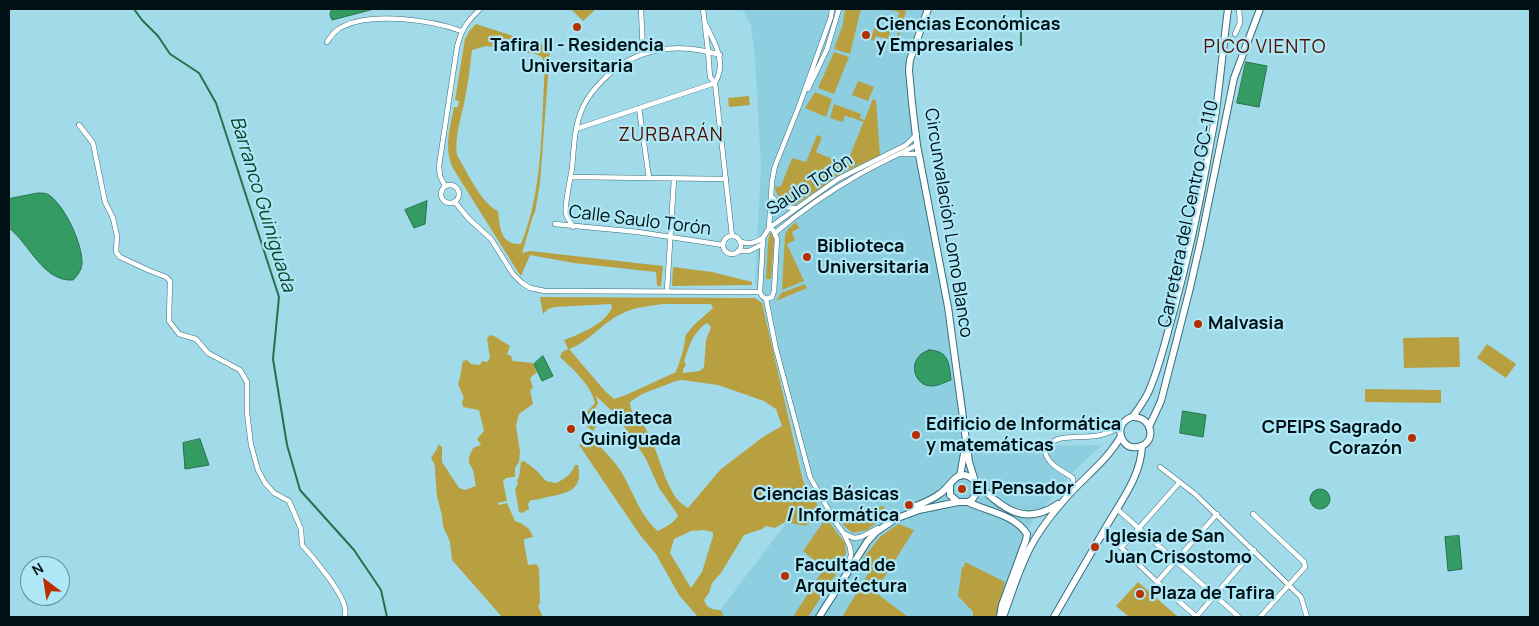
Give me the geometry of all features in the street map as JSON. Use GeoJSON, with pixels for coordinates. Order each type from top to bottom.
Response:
{"type":"FeatureCollection","features":[{"type":"Feature","properties":{"kind":"main road","name":"Circunvalación Lomo Blanco"},"geometry":{"type":"LineString","coordinates":[[928,9],[910,60],[909,70],[917,145],[948,307],[966,444]]}},
{"type":"Feature","properties":{"kind":"main road","name":"Carretera del Centro GC-110"},"geometry":{"type":"LineString","coordinates":[[1132,417],[1148,392],[1160,359],[1187,262],[1217,105],[1228,9]]}},
{"type":"Feature","properties":{"kind":"main road","name":"Carretera del Centro GC-110"},"geometry":{"type":"LineString","coordinates":[[1150,426],[1161,401],[1194,273],[1234,78],[1260,9]]}},
{"type":"Feature","properties":{"kind":"main road"},"geometry":{"type":"LineString","coordinates":[[1002,617],[1030,546],[1043,526],[1073,490],[1111,452],[1121,436],[1124,422],[1132,417],[1142,418],[1150,426],[1150,436],[1142,446],[1130,446],[1124,442],[1121,436]]}},
{"type":"Feature","properties":{"kind":"main road"},"geometry":{"type":"LineString","coordinates":[[960,476],[966,444]]}},
{"type":"Feature","properties":{"kind":"main road"},"geometry":{"type":"LineString","coordinates":[[966,444],[977,488],[975,496],[968,502]]}},
{"type":"Feature","properties":{"kind":"main road"},"geometry":{"type":"LineString","coordinates":[[1054,617],[1137,472],[1141,460],[1142,446]]}},
{"type":"Feature","properties":{"kind":"main road"},"geometry":{"type":"LineString","coordinates":[[819,617],[867,542],[876,532],[906,511],[942,492],[954,479],[960,476],[968,476],[995,501],[1016,513],[1028,515],[1047,512],[1065,499]]}},
{"type":"Feature","properties":{"kind":"main road"},"geometry":{"type":"LineString","coordinates":[[950,484],[950,495],[958,502]]}},
{"type":"Feature","properties":{"kind":"main road"},"geometry":{"type":"LineString","coordinates":[[895,519],[919,510],[958,502],[968,502],[977,507],[995,511],[1023,528],[1027,534],[1026,540],[1002,605],[1002,617]]}},
{"type":"Feature","properties":{"kind":"street"},"geometry":{"type":"LineString","coordinates":[[445,186],[440,176],[439,166],[457,47],[461,31],[480,9]]}},
{"type":"Feature","properties":{"kind":"street"},"geometry":{"type":"LineString","coordinates":[[641,9],[644,53]]}},
{"type":"Feature","properties":{"kind":"street"},"geometry":{"type":"LineString","coordinates":[[702,9],[705,21],[710,77],[715,82]]}},
{"type":"Feature","properties":{"kind":"street"},"geometry":{"type":"LineString","coordinates":[[763,244],[749,251],[738,251],[732,254],[726,251],[723,245],[726,238],[732,236],[737,237],[741,242],[754,243],[763,238],[769,228],[775,166],[799,106],[831,17],[832,9]]}},
{"type":"Feature","properties":{"kind":"street"},"geometry":{"type":"LineString","coordinates":[[799,106],[827,49],[839,9]]}},
{"type":"Feature","properties":{"kind":"street"},"geometry":{"type":"LineString","coordinates":[[1235,34],[1240,23],[1239,9]]}},
{"type":"Feature","properties":{"kind":"street"},"geometry":{"type":"LineString","coordinates":[[327,42],[333,33],[342,26],[370,19],[392,18],[418,21],[461,31]]}},
{"type":"Feature","properties":{"kind":"street"},"geometry":{"type":"LineString","coordinates":[[705,21],[720,55],[720,74],[715,82],[732,236]]}},
{"type":"Feature","properties":{"kind":"street"},"geometry":{"type":"LineString","coordinates":[[573,227],[566,213],[576,129],[582,108],[592,91],[623,62],[644,53],[662,49],[682,48],[708,51],[720,55]]}},
{"type":"Feature","properties":{"kind":"street"},"geometry":{"type":"LineString","coordinates":[[576,129],[715,82]]}},
{"type":"Feature","properties":{"kind":"street"},"geometry":{"type":"LineString","coordinates":[[639,108],[649,178]]}},
{"type":"Feature","properties":{"kind":"street"},"geometry":{"type":"LineString","coordinates":[[79,125],[93,143],[105,202],[117,236],[116,252],[120,257],[170,280],[169,321],[179,334],[196,339],[208,353],[240,370],[247,382],[247,413],[251,445],[258,470],[264,483],[274,493],[289,501],[301,529],[302,545],[341,596],[346,608],[345,617]]}},
{"type":"Feature","properties":{"kind":"street","name":"Saulo Torón"},"geometry":{"type":"LineString","coordinates":[[769,228],[838,179],[906,145],[917,134]]}},
{"type":"Feature","properties":{"kind":"street","name":"Saulo Torón"},"geometry":{"type":"LineString","coordinates":[[775,233],[797,214],[823,196],[859,174],[917,145]]}},
{"type":"Feature","properties":{"kind":"street"},"geometry":{"type":"LineString","coordinates":[[899,154],[919,154]]}},
{"type":"Feature","properties":{"kind":"street"},"geometry":{"type":"LineString","coordinates":[[571,178],[726,179]]}},
{"type":"Feature","properties":{"kind":"street"},"geometry":{"type":"LineString","coordinates":[[667,291],[672,237],[674,179]]}},
{"type":"Feature","properties":{"kind":"street"},"geometry":{"type":"LineString","coordinates":[[452,185],[458,189],[459,196],[455,202],[448,203],[442,199],[441,192],[445,186],[452,185]]}},
{"type":"Feature","properties":{"kind":"street"},"geometry":{"type":"LineString","coordinates":[[771,196],[777,203],[797,208]]}},
{"type":"Feature","properties":{"kind":"street"},"geometry":{"type":"LineString","coordinates":[[455,202],[468,218],[491,239],[513,274],[530,288],[545,291],[760,292]]}},
{"type":"Feature","properties":{"kind":"street","name":"Calle Saulo Torón"},"geometry":{"type":"LineString","coordinates":[[555,224],[672,237],[723,245]]}},
{"type":"Feature","properties":{"kind":"street"},"geometry":{"type":"LineString","coordinates":[[766,299],[772,297],[774,291],[777,239],[773,230],[769,228]]}},
{"type":"Feature","properties":{"kind":"street"},"geometry":{"type":"LineString","coordinates":[[763,238],[760,292],[766,299],[776,349],[810,477],[850,547],[845,575]]}},
{"type":"Feature","properties":{"kind":"street"},"geometry":{"type":"LineString","coordinates":[[738,251],[741,247],[741,242]]}},
{"type":"Feature","properties":{"kind":"street"},"geometry":{"type":"LineString","coordinates":[[1073,490],[1073,478],[1052,465],[1047,459],[1046,452],[1050,444],[1056,440],[1066,438],[1111,433],[1122,426]]}},
{"type":"Feature","properties":{"kind":"street"},"geometry":{"type":"LineString","coordinates":[[1160,467],[1217,514],[1301,597],[1307,617]]}},
{"type":"Feature","properties":{"kind":"street"},"geometry":{"type":"LineString","coordinates":[[1122,547],[1179,482]]}},
{"type":"Feature","properties":{"kind":"street"},"geometry":{"type":"LineString","coordinates":[[1117,509],[1238,617]]}},
{"type":"Feature","properties":{"kind":"street"},"geometry":{"type":"LineString","coordinates":[[1157,582],[1217,514]]}},
{"type":"Feature","properties":{"kind":"street"},"geometry":{"type":"LineString","coordinates":[[1253,514],[1304,562],[1305,567],[1260,617]]}},
{"type":"Feature","properties":{"kind":"street"},"geometry":{"type":"LineString","coordinates":[[844,534],[854,538],[889,523]]}},
{"type":"Feature","properties":{"kind":"street"},"geometry":{"type":"LineString","coordinates":[[1100,537],[1109,536],[1197,617],[1254,550]]}},
{"type":"Feature","properties":{"kind":"shaded area"},"geometry":{"type":"Polygon","coordinates":[[[332,9],[374,9],[332,20],[330,15],[332,9]]]}},
{"type":"Feature","properties":{"kind":"shaded area"},"geometry":{"type":"Polygon","coordinates":[[[571,9],[596,9],[583,21],[571,9]]]}},
{"type":"Feature","properties":{"kind":"shaded area"},"geometry":{"type":"Polygon","coordinates":[[[742,9],[924,9],[907,62],[964,389],[971,447],[1102,445],[1078,467],[1031,522],[999,617],[715,617],[808,494],[762,302],[755,282],[761,166],[755,58],[751,25],[742,9]]]}},
{"type":"Feature","properties":{"kind":"shaded area"},"geometry":{"type":"Polygon","coordinates":[[[845,9],[861,9],[850,54],[834,49],[843,24],[845,9]]]}},
{"type":"Feature","properties":{"kind":"shaded area"},"geometry":{"type":"Polygon","coordinates":[[[885,9],[902,9],[906,11],[897,44],[895,43],[898,32],[895,30],[899,12],[885,9]]]}},
{"type":"Feature","properties":{"kind":"shaded area"},"geometry":{"type":"Polygon","coordinates":[[[476,24],[532,42],[537,41],[550,49],[540,183],[535,212],[522,253],[530,251],[663,266],[661,286],[657,286],[656,272],[574,263],[530,255],[521,276],[518,272],[454,170],[449,155],[449,131],[454,107],[458,107],[459,101],[455,100],[465,39],[476,24]],[[486,46],[472,50],[456,147],[457,155],[480,194],[498,211],[502,234],[509,242],[514,244],[521,244],[534,201],[538,178],[545,65],[542,57],[536,54],[486,46]]]}},
{"type":"Feature","properties":{"kind":"shaded area"},"geometry":{"type":"Polygon","coordinates":[[[875,26],[891,29],[888,39],[876,36],[875,41],[871,40],[875,26]]]}},
{"type":"Feature","properties":{"kind":"shaded area"},"geometry":{"type":"Polygon","coordinates":[[[834,52],[849,57],[834,94],[818,88],[834,52]]]}},
{"type":"Feature","properties":{"kind":"shaded area"},"geometry":{"type":"Polygon","coordinates":[[[1246,62],[1267,66],[1259,107],[1237,103],[1246,62]]]}},
{"type":"Feature","properties":{"kind":"shaded area"},"geometry":{"type":"Polygon","coordinates":[[[858,81],[874,87],[868,101],[852,95],[858,81]]]}},
{"type":"Feature","properties":{"kind":"shaded area"},"geometry":{"type":"Polygon","coordinates":[[[815,92],[832,99],[826,117],[805,108],[815,92]]]}},
{"type":"Feature","properties":{"kind":"shaded area"},"geometry":{"type":"Polygon","coordinates":[[[749,96],[750,105],[729,107],[728,98],[749,96]]]}},
{"type":"Feature","properties":{"kind":"shaded area"},"geometry":{"type":"Polygon","coordinates":[[[873,99],[876,100],[880,155],[842,173],[795,205],[787,204],[781,200],[775,187],[781,186],[792,158],[806,162],[817,135],[822,137],[816,152],[846,165],[873,99]]]}},
{"type":"Feature","properties":{"kind":"shaded area"},"geometry":{"type":"Polygon","coordinates":[[[834,104],[861,114],[860,118],[864,120],[863,122],[845,115],[843,122],[830,118],[834,104]]]}},
{"type":"Feature","properties":{"kind":"shaded area"},"geometry":{"type":"Polygon","coordinates":[[[38,193],[48,194],[55,200],[72,227],[82,256],[81,269],[73,280],[62,279],[45,269],[9,228],[9,199],[38,193]]]}},
{"type":"Feature","properties":{"kind":"shaded area"},"geometry":{"type":"Polygon","coordinates":[[[427,201],[425,224],[414,228],[405,210],[427,201]]]}},
{"type":"Feature","properties":{"kind":"shaded area"},"geometry":{"type":"Polygon","coordinates":[[[796,222],[799,228],[792,232],[795,240],[787,244],[804,281],[782,290],[785,235],[788,229],[796,222]]]}},
{"type":"Feature","properties":{"kind":"shaded area"},"geometry":{"type":"Polygon","coordinates":[[[770,233],[772,233],[774,239],[771,279],[766,279],[768,242],[770,233]]]}},
{"type":"Feature","properties":{"kind":"shaded area"},"geometry":{"type":"Polygon","coordinates":[[[673,267],[712,272],[752,282],[752,285],[672,286],[673,267]]]}},
{"type":"Feature","properties":{"kind":"shaded area"},"geometry":{"type":"Polygon","coordinates":[[[805,284],[807,288],[776,301],[781,293],[805,284]]]}},
{"type":"Feature","properties":{"kind":"shaded area"},"geometry":{"type":"Polygon","coordinates":[[[540,297],[755,298],[762,303],[803,480],[810,494],[814,495],[820,512],[816,512],[806,526],[785,522],[775,528],[766,526],[744,535],[721,573],[712,583],[709,593],[704,600],[710,608],[720,610],[723,617],[698,617],[679,595],[656,554],[640,535],[579,445],[591,438],[610,457],[625,478],[646,518],[658,531],[677,518],[678,515],[659,488],[646,459],[629,433],[612,411],[596,396],[598,403],[595,409],[600,414],[601,419],[593,431],[582,423],[579,417],[595,403],[593,396],[581,378],[560,357],[562,352],[568,349],[564,340],[584,332],[598,323],[609,313],[612,307],[611,304],[555,307],[548,309],[543,314],[540,297]],[[663,304],[636,308],[614,318],[583,342],[569,349],[614,399],[676,372],[685,336],[713,308],[711,304],[663,304]],[[707,323],[702,327],[690,345],[684,361],[686,365],[683,373],[700,371],[704,367],[706,340],[711,327],[707,323]],[[682,380],[642,394],[630,402],[630,407],[645,427],[651,439],[674,495],[688,508],[721,469],[763,437],[782,426],[776,409],[764,401],[718,385],[682,380]],[[704,530],[691,531],[674,539],[670,553],[691,588],[702,572],[713,532],[704,530]]]}},
{"type":"Feature","properties":{"kind":"shaded area"},"geometry":{"type":"Polygon","coordinates":[[[490,335],[510,346],[507,354],[511,356],[513,361],[533,363],[537,372],[530,378],[533,388],[530,390],[533,404],[519,414],[516,426],[520,452],[519,462],[515,468],[515,477],[506,478],[503,481],[507,501],[497,503],[500,505],[507,503],[515,521],[526,527],[532,534],[533,537],[524,539],[524,542],[528,565],[536,564],[539,568],[540,603],[538,606],[543,617],[502,617],[452,560],[450,542],[443,526],[437,496],[435,466],[431,458],[438,444],[442,447],[442,462],[459,488],[465,490],[476,486],[469,457],[473,448],[481,445],[477,439],[484,431],[479,410],[463,407],[462,401],[464,398],[458,384],[463,361],[467,360],[471,364],[480,365],[482,361],[487,362],[490,358],[487,338],[490,335]]]}},
{"type":"Feature","properties":{"kind":"shaded area"},"geometry":{"type":"Polygon","coordinates":[[[1459,337],[1460,367],[1404,368],[1403,338],[1459,337]]]}},
{"type":"Feature","properties":{"kind":"shaded area"},"geometry":{"type":"Polygon","coordinates":[[[1487,344],[1516,364],[1506,378],[1477,358],[1487,344]]]}},
{"type":"Feature","properties":{"kind":"shaded area"},"geometry":{"type":"Polygon","coordinates":[[[929,350],[941,353],[947,359],[951,380],[932,386],[921,382],[917,377],[915,365],[917,359],[929,350]]]}},
{"type":"Feature","properties":{"kind":"shaded area"},"geometry":{"type":"Polygon","coordinates":[[[543,356],[553,376],[542,381],[534,364],[543,356]]]}},
{"type":"Feature","properties":{"kind":"shaded area"},"geometry":{"type":"Polygon","coordinates":[[[1365,389],[1441,390],[1441,403],[1365,402],[1365,389]]]}},
{"type":"Feature","properties":{"kind":"shaded area"},"geometry":{"type":"Polygon","coordinates":[[[1183,411],[1206,415],[1203,437],[1180,433],[1183,411]]]}},
{"type":"Feature","properties":{"kind":"shaded area"},"geometry":{"type":"Polygon","coordinates":[[[200,439],[209,465],[185,469],[183,443],[200,439]]]}},
{"type":"Feature","properties":{"kind":"shaded area"},"geometry":{"type":"Polygon","coordinates":[[[524,461],[546,481],[556,483],[568,476],[575,465],[578,465],[579,473],[576,485],[568,492],[531,500],[528,504],[529,509],[522,513],[519,512],[515,489],[518,484],[517,480],[521,462],[524,461]]]}},
{"type":"Feature","properties":{"kind":"shaded area"},"geometry":{"type":"Polygon","coordinates":[[[1320,489],[1327,492],[1330,499],[1327,506],[1320,509],[1313,506],[1310,499],[1313,492],[1320,489]]]}},
{"type":"Feature","properties":{"kind":"shaded area"},"geometry":{"type":"Polygon","coordinates":[[[884,506],[886,516],[867,530],[853,533],[844,526],[839,512],[884,506]]]}},
{"type":"Feature","properties":{"kind":"shaded area"},"geometry":{"type":"Polygon","coordinates":[[[826,518],[845,543],[846,553],[836,574],[808,617],[793,617],[824,568],[803,551],[826,518]]]}},
{"type":"Feature","properties":{"kind":"shaded area"},"geometry":{"type":"Polygon","coordinates":[[[898,524],[914,530],[875,592],[908,617],[842,617],[868,574],[857,566],[880,537],[898,524]]]}},
{"type":"Feature","properties":{"kind":"shaded area"},"geometry":{"type":"Polygon","coordinates":[[[1459,536],[1462,569],[1448,571],[1445,537],[1459,536]]]}},
{"type":"Feature","properties":{"kind":"shaded area"},"geometry":{"type":"Polygon","coordinates":[[[965,562],[1005,582],[996,617],[973,617],[973,612],[958,596],[962,567],[964,567],[965,562]]]}},
{"type":"Feature","properties":{"kind":"shaded area","name":"Plaza de Tafira"},"geometry":{"type":"Polygon","coordinates":[[[1138,582],[1178,617],[1129,617],[1116,606],[1138,582]]]}},
{"type":"Feature","properties":{"kind":"waterway","name":"Barranco Guiniguada"},"geometry":{"type":"LineString","coordinates":[[134,9],[158,36],[170,54],[199,73],[216,103],[279,297],[273,359],[287,445],[300,490],[354,550],[381,590],[387,617]]}},
{"type":"Feature","properties":{"kind":"waterway"},"geometry":{"type":"LineString","coordinates":[[1021,9],[1021,45]]}},
{"type":"Feature","properties":{"kind":"place","name":"Tafira II - Residencia Universitaria"},"geometry":{"type":"Point","coordinates":[577,27]}},
{"type":"Feature","properties":{"kind":"place","name":"Ciencias Económicas y Empresariales"},"geometry":{"type":"Point","coordinates":[866,35]}},
{"type":"Feature","properties":{"kind":"place","name":"Biblioteca Universitaria"},"geometry":{"type":"Point","coordinates":[807,257]}},
{"type":"Feature","properties":{"kind":"place","name":"Malvasia"},"geometry":{"type":"Point","coordinates":[1198,324]}},
{"type":"Feature","properties":{"kind":"place","name":"Mediateca Guiniguada"},"geometry":{"type":"Point","coordinates":[571,429]}},
{"type":"Feature","properties":{"kind":"place","name":"Edificio de Informática y matemáticas"},"geometry":{"type":"Point","coordinates":[916,435]}},
{"type":"Feature","properties":{"kind":"place","name":"CPEIPS Sagrado Corazón"},"geometry":{"type":"Point","coordinates":[1412,438]}},
{"type":"Feature","properties":{"kind":"place","name":"El Pensador"},"geometry":{"type":"Point","coordinates":[962,489]}},
{"type":"Feature","properties":{"kind":"place","name":"Ciencias Básicas / Informática"},"geometry":{"type":"Point","coordinates":[909,505]}},
{"type":"Feature","properties":{"kind":"place","name":"Iglesia de San Juan Crisostomo"},"geometry":{"type":"Point","coordinates":[1095,547]}},
{"type":"Feature","properties":{"kind":"place","name":"Facultad de Arquitéctura"},"geometry":{"type":"Point","coordinates":[785,576]}},
{"type":"Feature","properties":{"kind":"place","name":"Plaza de Tafira"},"geometry":{"type":"Point","coordinates":[1140,594]}},
{"type":"Feature","properties":{"kind":"district","name":"PICO VIENTO"},"geometry":{"type":"Point","coordinates":[1265,48]}},
{"type":"Feature","properties":{"kind":"district","name":"ZURBARÁN"},"geometry":{"type":"Point","coordinates":[671,136]}}]}
